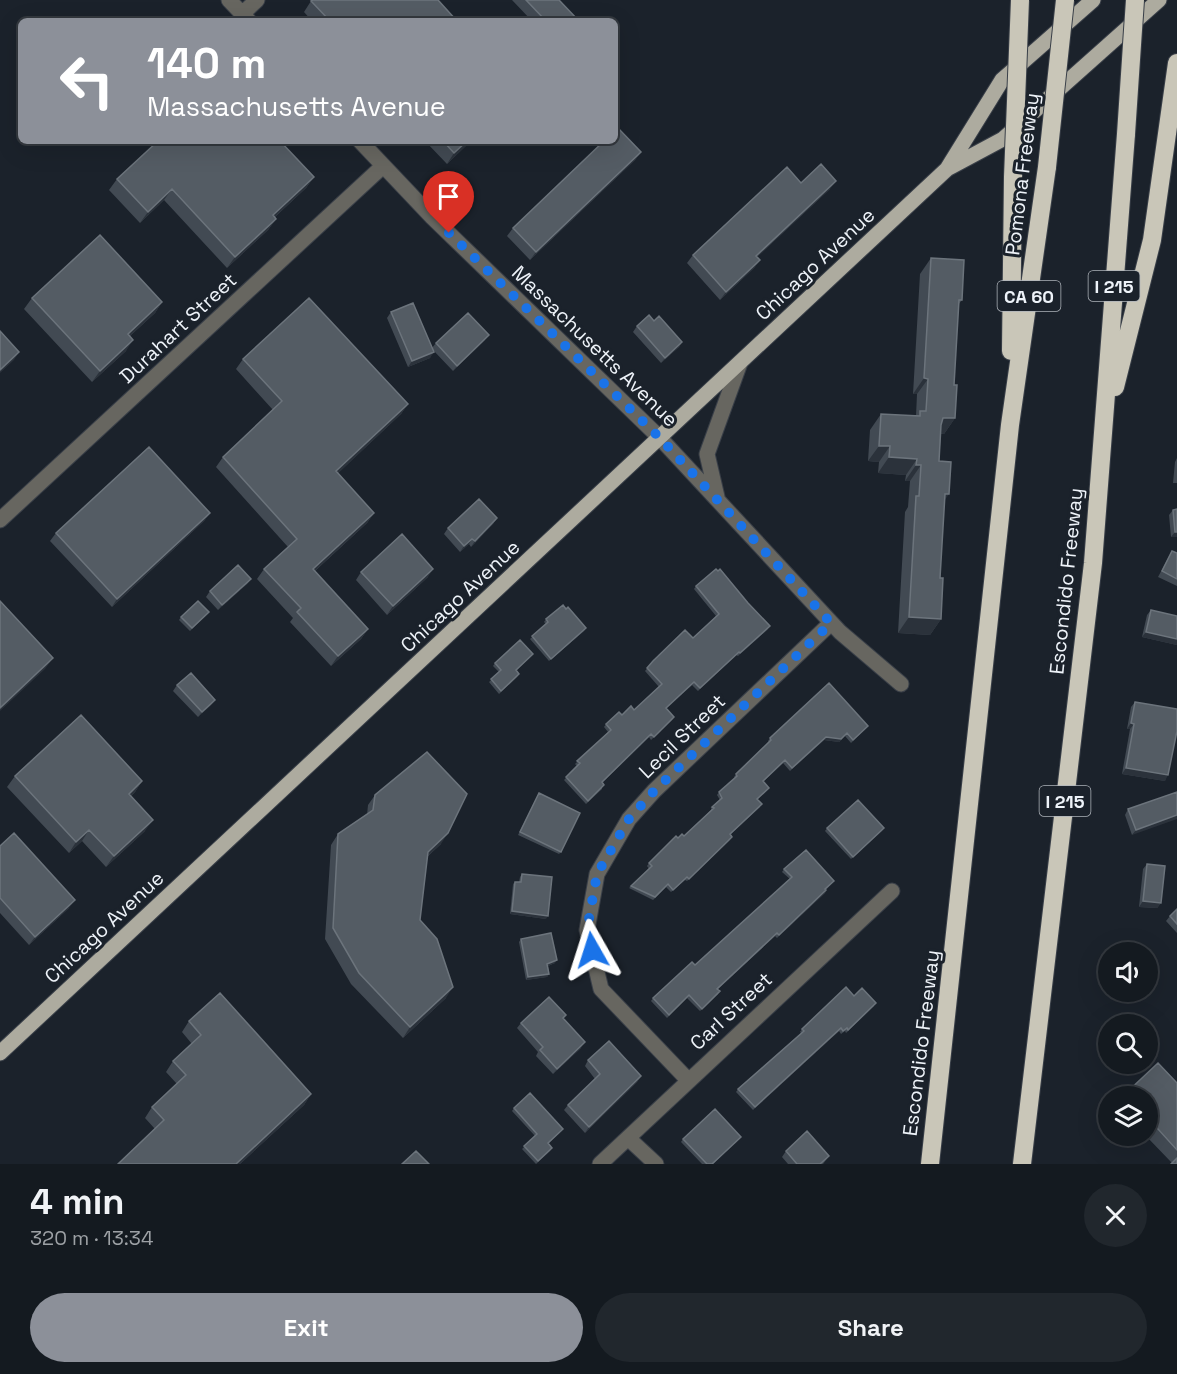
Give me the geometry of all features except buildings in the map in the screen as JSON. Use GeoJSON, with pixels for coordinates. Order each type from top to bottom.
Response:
{"type":"FeatureCollection","features":[{"type":"Feature","properties":{"kind":"highway"},"geometry":{"type":"LineString","coordinates":[[1010,425],[1013,177],[1020,0]]}},
{"type":"Feature","properties":{"kind":"highway","name":"Pomona Freeway"},"geometry":{"type":"LineString","coordinates":[[1010,425],[1047,167],[1065,0]]}},
{"type":"Feature","properties":{"kind":"highway","name":"Escondido Freeway"},"geometry":{"type":"LineString","coordinates":[[1022,1164],[1093,563],[1135,0]]}},
{"type":"Feature","properties":{"kind":"highway"},"geometry":{"type":"LineString","coordinates":[[1102,438],[1152,240],[1177,63]]}},
{"type":"Feature","properties":{"kind":"highway","name":"Escondido Freeway"},"geometry":{"type":"LineString","coordinates":[[930,1164],[1010,425]]}},
{"type":"Feature","properties":{"kind":"main road","name":"Chicago Avenue"},"geometry":{"type":"LineString","coordinates":[[947,169],[1002,80],[1093,0]]}},
{"type":"Feature","properties":{"kind":"main road","name":"Chicago Avenue"},"geometry":{"type":"LineString","coordinates":[[0,1053],[947,169],[1003,139],[1159,0]]}},
{"type":"Feature","properties":{"kind":"street"},"geometry":{"type":"LineString","coordinates":[[229,0],[245,17],[257,0]]}},
{"type":"Feature","properties":{"kind":"street","name":"Massachusetts Avenue"},"geometry":{"type":"LineString","coordinates":[[363,144],[432,217],[660,438],[831,623],[901,684]]}},
{"type":"Feature","properties":{"kind":"street","name":"Durahart Street"},"geometry":{"type":"LineString","coordinates":[[0,520],[383,166]]}},
{"type":"Feature","properties":{"kind":"street"},"geometry":{"type":"LineString","coordinates":[[717,500],[706,454],[740,363]]}},
{"type":"Feature","properties":{"kind":"street","name":"Lecil Street"},"geometry":{"type":"LineString","coordinates":[[688,1080],[601,989],[587,930],[597,874],[629,819],[654,791],[831,623]]}},
{"type":"Feature","properties":{"kind":"street","name":"Carl Street"},"geometry":{"type":"LineString","coordinates":[[600,1164],[892,891]]}},
{"type":"Feature","properties":{"kind":"street"},"geometry":{"type":"LineString","coordinates":[[628,1138],[656,1164]]}},
{"type":"Feature","properties":{"kind":"route"},"geometry":{"type":"LineString","coordinates":[[449,233],[660,438],[831,623],[654,791],[629,819],[597,874],[587,930],[592,950]]}}]}
